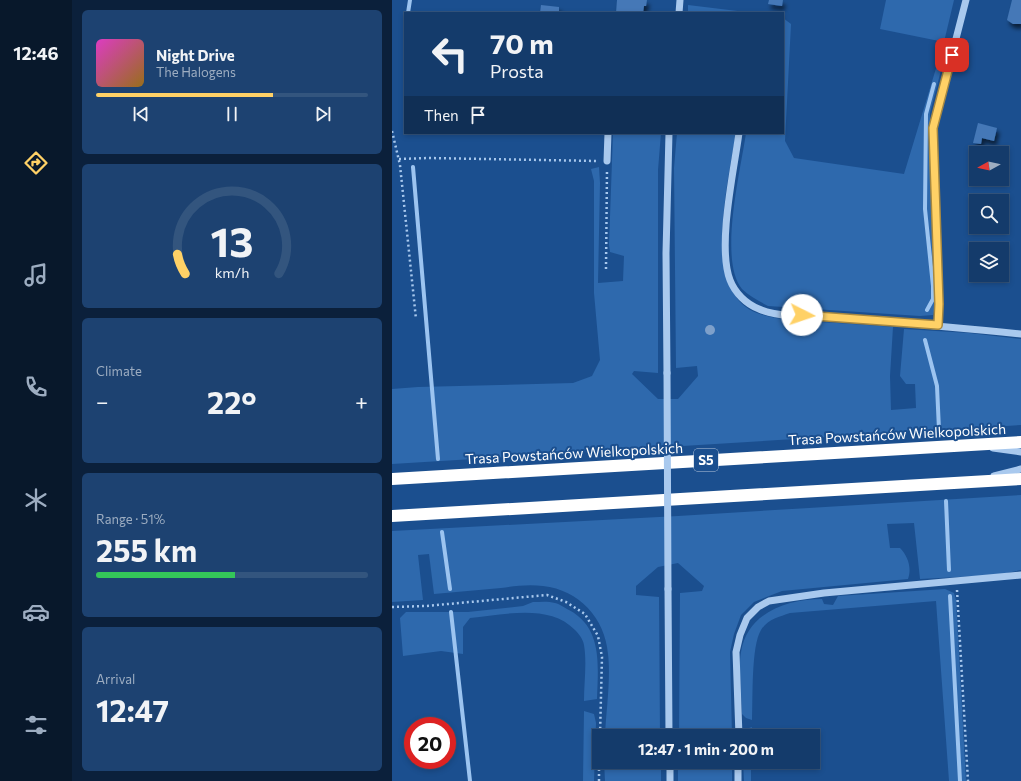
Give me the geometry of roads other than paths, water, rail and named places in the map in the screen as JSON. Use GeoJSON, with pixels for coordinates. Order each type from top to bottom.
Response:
{"type":"FeatureCollection","features":[{"type":"Feature","properties":{"kind":"highway","name":"Trasa Powstańców Wielkopolskich"},"geometry":{"type":"LineString","coordinates":[[392,479],[1021,442]]}},
{"type":"Feature","properties":{"kind":"highway"},"geometry":{"type":"LineString","coordinates":[[392,516],[1021,479]]}},
{"type":"Feature","properties":{"kind":"street"},"geometry":{"type":"LineString","coordinates":[[679,12],[680,0]]}},
{"type":"Feature","properties":{"kind":"street"},"geometry":{"type":"LineString","coordinates":[[938,325],[939,304],[933,128],[966,0]]}},
{"type":"Feature","properties":{"kind":"street"},"geometry":{"type":"LineString","coordinates":[[607,161],[608,134]]}},
{"type":"Feature","properties":{"kind":"street"},"geometry":{"type":"LineString","coordinates":[[669,134],[666,253],[669,729]]}},
{"type":"Feature","properties":{"kind":"street"},"geometry":{"type":"LineString","coordinates":[[740,134],[727,211],[726,259],[730,279],[736,293],[748,304],[760,310],[772,312],[938,325],[1021,334]]}},
{"type":"Feature","properties":{"kind":"street"},"geometry":{"type":"LineString","coordinates":[[970,444],[1021,452]]}},
{"type":"Feature","properties":{"kind":"street"},"geometry":{"type":"LineString","coordinates":[[973,482],[1021,469]]}},
{"type":"Feature","properties":{"kind":"street"},"geometry":{"type":"LineString","coordinates":[[738,729],[736,652],[740,635],[747,618],[758,607],[769,601],[824,593],[1021,575]]}},
{"type":"Feature","properties":{"kind":"street"},"geometry":{"type":"LineString","coordinates":[[670,769],[670,781]]}},
{"type":"Feature","properties":{"kind":"street"},"geometry":{"type":"LineString","coordinates":[[738,769],[738,781]]}},
{"type":"Feature","properties":{"kind":"waterway"},"geometry":{"type":"LineString","coordinates":[[408,12],[410,0]]}},
{"type":"Feature","properties":{"kind":"waterway"},"geometry":{"type":"LineString","coordinates":[[927,310],[933,299],[933,286],[925,209],[926,114],[934,84]]}},
{"type":"Feature","properties":{"kind":"waterway"},"geometry":{"type":"LineString","coordinates":[[413,167],[438,459]]}},
{"type":"Feature","properties":{"kind":"waterway"},"geometry":{"type":"LineString","coordinates":[[925,340],[937,386],[939,430]]}},
{"type":"Feature","properties":{"kind":"waterway"},"geometry":{"type":"LineString","coordinates":[[946,501],[949,570]]}},
{"type":"Feature","properties":{"kind":"waterway"},"geometry":{"type":"LineString","coordinates":[[442,532],[450,589]]}},
{"type":"Feature","properties":{"kind":"waterway"},"geometry":{"type":"LineString","coordinates":[[950,596],[960,781]]}},
{"type":"Feature","properties":{"kind":"waterway"},"geometry":{"type":"LineString","coordinates":[[451,612],[470,781]]}}]}
